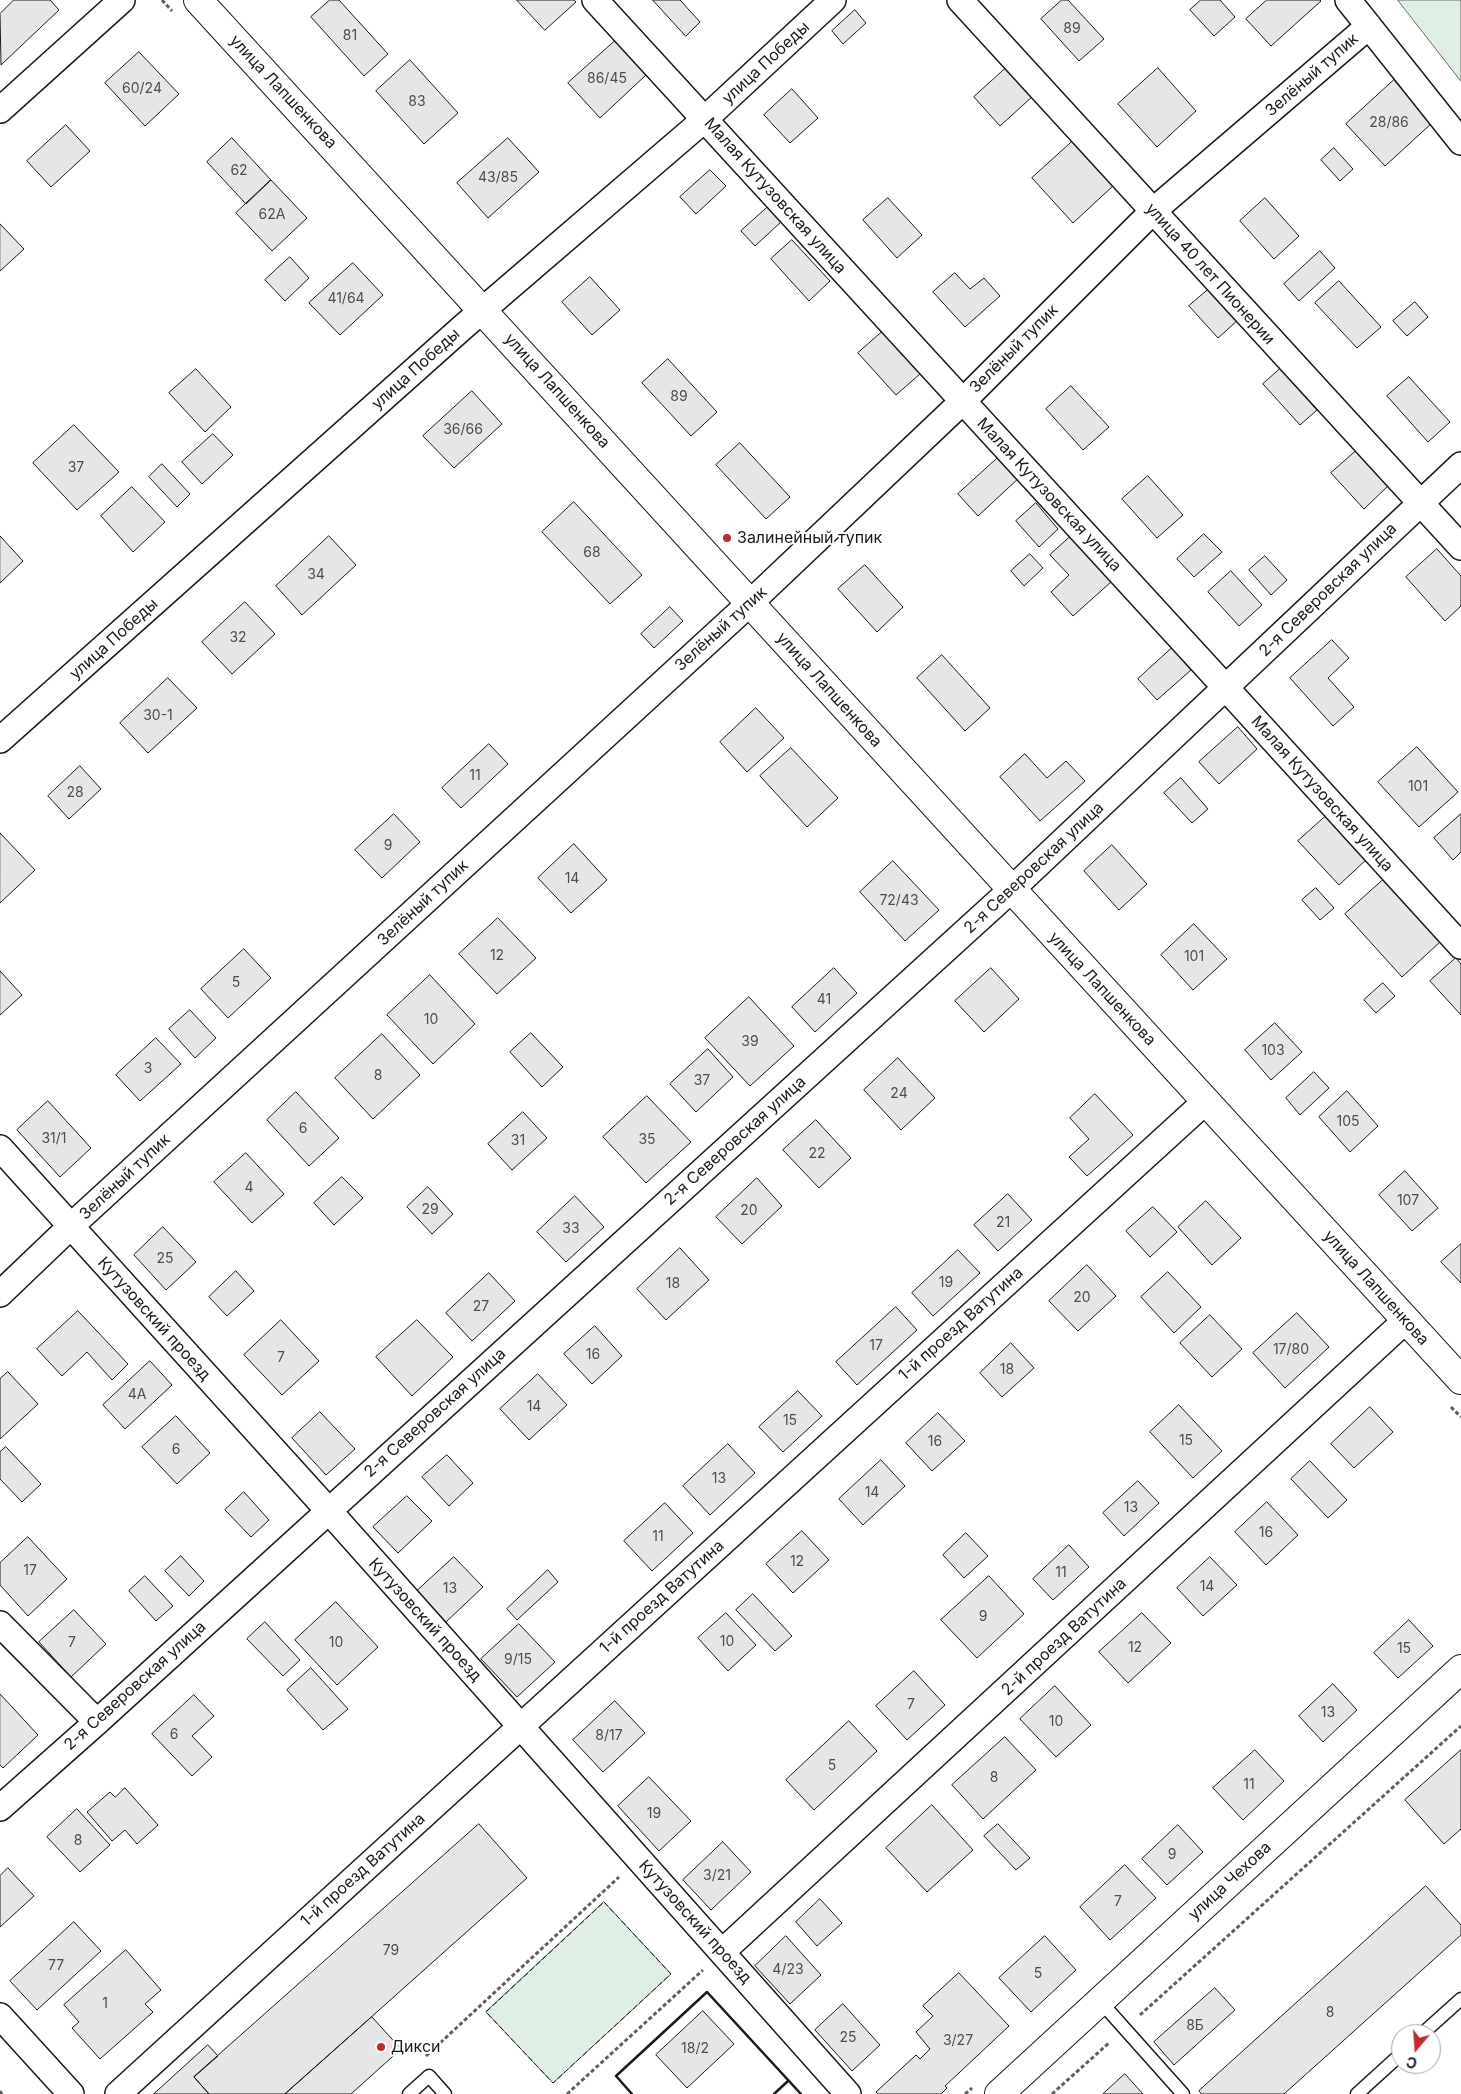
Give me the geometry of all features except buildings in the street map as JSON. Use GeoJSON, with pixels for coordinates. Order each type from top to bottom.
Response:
{"type":"FeatureCollection","features":[{"type":"Feature","properties":{"kind":"street"},"geometry":{"type":"LineString","coordinates":[[0,110],[122,0]]}},
{"type":"Feature","properties":{"kind":"street","name":"улица Лапшенкова"},"geometry":{"type":"LineString","coordinates":[[198,0],[1461,1380]]}},
{"type":"Feature","properties":{"kind":"street","name":"Малая Кутузовская улица"},"geometry":{"type":"LineString","coordinates":[[595,0],[1461,946]]}},
{"type":"Feature","properties":{"kind":"street","name":"улица Победы"},"geometry":{"type":"LineString","coordinates":[[0,740],[483,310],[705,120],[833,0]]}},
{"type":"Feature","properties":{"kind":"street","name":"улица 40 лет Пионерии"},"geometry":{"type":"LineString","coordinates":[[960,0],[1461,547]]}},
{"type":"Feature","properties":{"kind":"street"},"geometry":{"type":"LineString","coordinates":[[1348,0],[1461,142]]}},
{"type":"Feature","properties":{"kind":"street","name":"Зелёный тупик"},"geometry":{"type":"LineString","coordinates":[[0,1294],[70,1227],[750,603],[962,401],[1153,211],[1369,26]]}},
{"type":"Feature","properties":{"kind":"street","name":"2-я Северовская улица"},"geometry":{"type":"LineString","coordinates":[[0,1808],[97,1722],[1011,890],[1461,465]]}},
{"type":"Feature","properties":{"kind":"street","name":"1-й проезд Ватутина"},"geometry":{"type":"LineString","coordinates":[[118,2094],[1206,1101]]}},
{"type":"Feature","properties":{"kind":"street","name":"Кутузовский проезд"},"geometry":{"type":"LineString","coordinates":[[0,1148],[328,1510],[848,2094]]}},
{"type":"Feature","properties":{"kind":"street","name":"2-й проезд Ватутина"},"geometry":{"type":"LineString","coordinates":[[722,1952],[1406,1321]]}},
{"type":"Feature","properties":{"kind":"street"},"geometry":{"type":"LineString","coordinates":[[0,1624],[97,1722]]}},
{"type":"Feature","properties":{"kind":"street","name":"улица Чехова"},"geometry":{"type":"LineString","coordinates":[[999,2094],[1461,1669]]}},
{"type":"Feature","properties":{"kind":"street"},"geometry":{"type":"LineString","coordinates":[[0,2016],[71,2094]]}},
{"type":"Feature","properties":{"kind":"lane"},"geometry":{"type":"LineString","coordinates":[[1433,2024],[1461,1999]]}},
{"type":"Feature","properties":{"kind":"lane"},"geometry":{"type":"LineString","coordinates":[[1100,2001],[1183,2094]]}},
{"type":"Feature","properties":{"kind":"lane"},"geometry":{"type":"LineString","coordinates":[[1357,2094],[1391,2063]]}},
{"type":"Feature","properties":{"kind":"lane"},"geometry":{"type":"LineString","coordinates":[[409,2094],[429,2076],[446,2094]]}},
{"type":"Feature","properties":{"kind":"path"},"geometry":{"type":"LineString","coordinates":[[1052,2094],[1461,1726]]}},
{"type":"Feature","properties":{"kind":"path"},"geometry":{"type":"LineString","coordinates":[[421,2060],[638,1859]]}},
{"type":"Feature","properties":{"kind":"path"},"geometry":{"type":"LineString","coordinates":[[566,2094],[722,1952]]}},
{"type":"Feature","properties":{"kind":"green space"},"geometry":{"type":"Polygon","coordinates":[[[1398,0],[1461,0],[1461,81],[1398,0]]]}},
{"type":"Feature","properties":{"kind":"green space"},"geometry":{"type":"Polygon","coordinates":[[[604,1902],[671,1974],[553,2083],[486,2012],[604,1902]]]}},
{"type":"Feature","properties":{"kind":"fence"},"geometry":{"type":"LineString","coordinates":[[604,1902],[671,1974],[553,2083],[486,2012],[604,1902]]}},
{"type":"Feature","properties":{"kind":"wall"},"geometry":{"type":"LineString","coordinates":[[632,2094],[616,2076],[707,1992],[801,2094]]}},
{"type":"Feature","properties":{"kind":"wall"},"geometry":{"type":"LineString","coordinates":[[774,2094],[788,2081]]}},
{"type":"Feature","properties":{"kind":"place","name":"Залинейный тупик"},"geometry":{"type":"Point","coordinates":[727,538]}},
{"type":"Feature","properties":{"kind":"place","name":"Дикси"},"geometry":{"type":"Point","coordinates":[381,2047]}}]}
